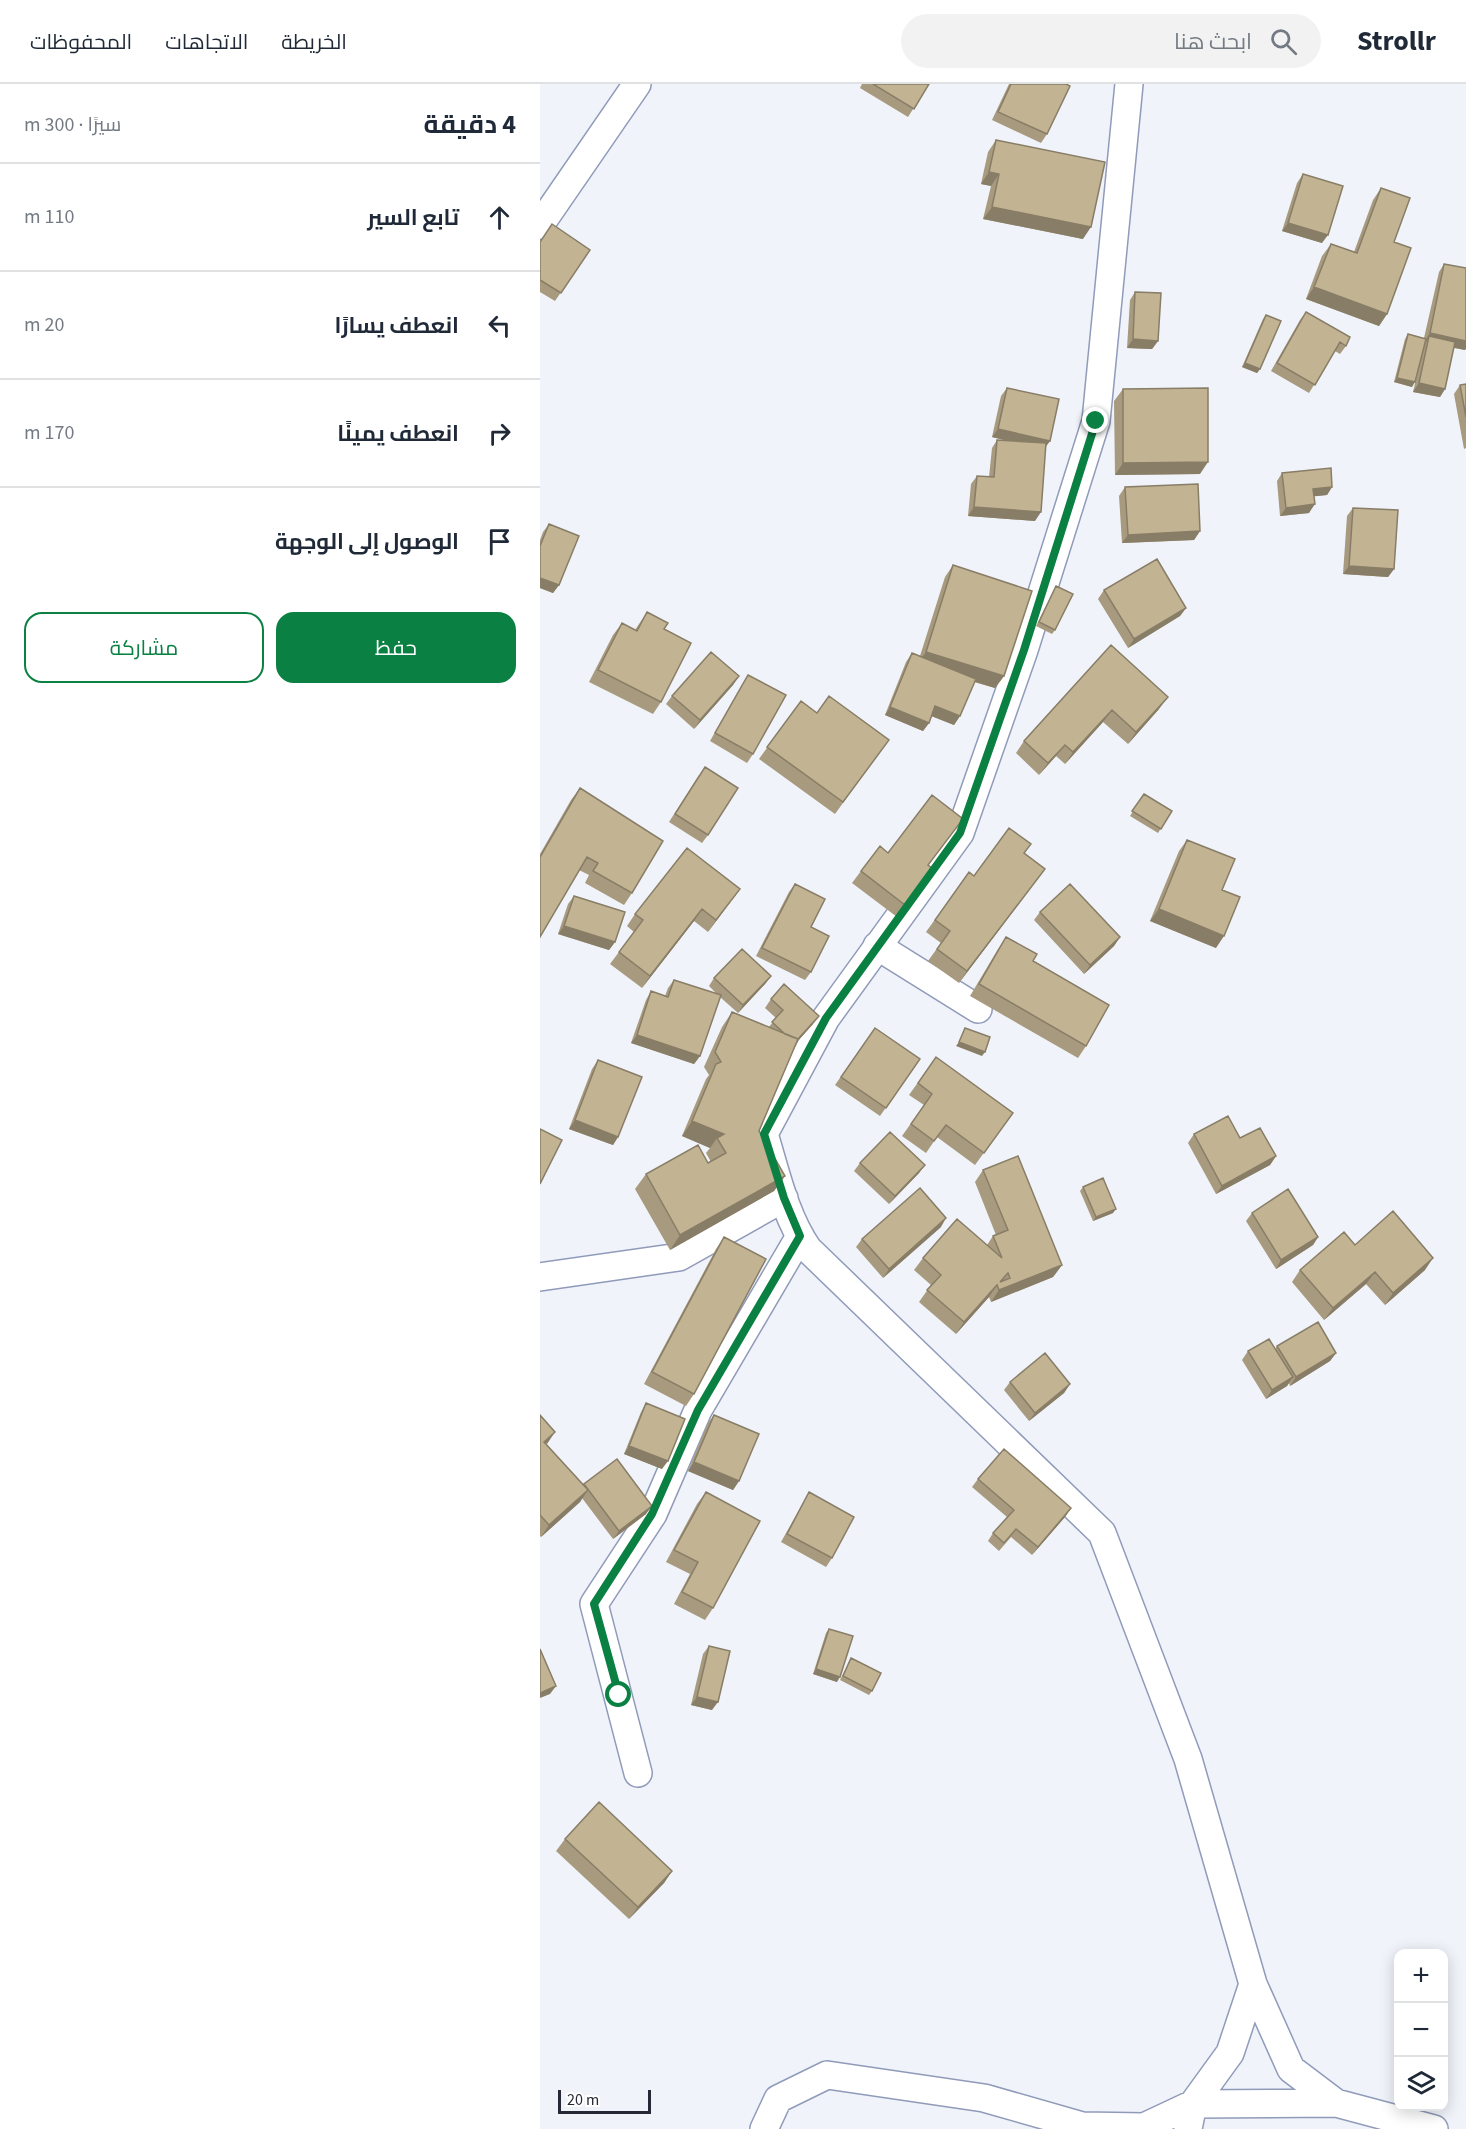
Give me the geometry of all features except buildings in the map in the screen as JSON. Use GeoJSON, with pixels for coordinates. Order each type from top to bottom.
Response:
{"type":"FeatureCollection","features":[{"type":"Feature","properties":{"kind":"street"},"geometry":{"type":"LineString","coordinates":[[540,225],[637,84]]}},
{"type":"Feature","properties":{"kind":"street"},"geometry":{"type":"LineString","coordinates":[[1129,84],[1096,421],[1024,650],[960,833],[826,1018],[764,1134],[784,1198],[808,1249],[1101,1533],[1188,1759],[1253,1984],[1291,2069],[1336,2103]]}},
{"type":"Feature","properties":{"kind":"street"},"geometry":{"type":"LineString","coordinates":[[878,946],[978,1010]]}},
{"type":"Feature","properties":{"kind":"street"},"geometry":{"type":"LineString","coordinates":[[540,1277],[679,1257],[784,1198]]}},
{"type":"Feature","properties":{"kind":"street"},"geometry":{"type":"LineString","coordinates":[[638,1773],[594,1604],[652,1514],[698,1410],[800,1236]]}},
{"type":"Feature","properties":{"kind":"street"},"geometry":{"type":"LineString","coordinates":[[1191,2117],[1230,2053],[1253,1984]]}},
{"type":"Feature","properties":{"kind":"street"},"geometry":{"type":"LineString","coordinates":[[764,2129],[778,2098],[827,2075],[984,2098],[1082,2126],[1144,2127],[1191,2117],[1336,2103],[1434,2129]]}},
{"type":"Feature","properties":{"kind":"route"},"geometry":{"type":"LineString","coordinates":[[619,1695],[594,1604],[652,1514],[698,1410],[800,1236],[784,1198],[764,1134],[826,1018],[960,833],[1024,650],[1096,421]]}}]}
